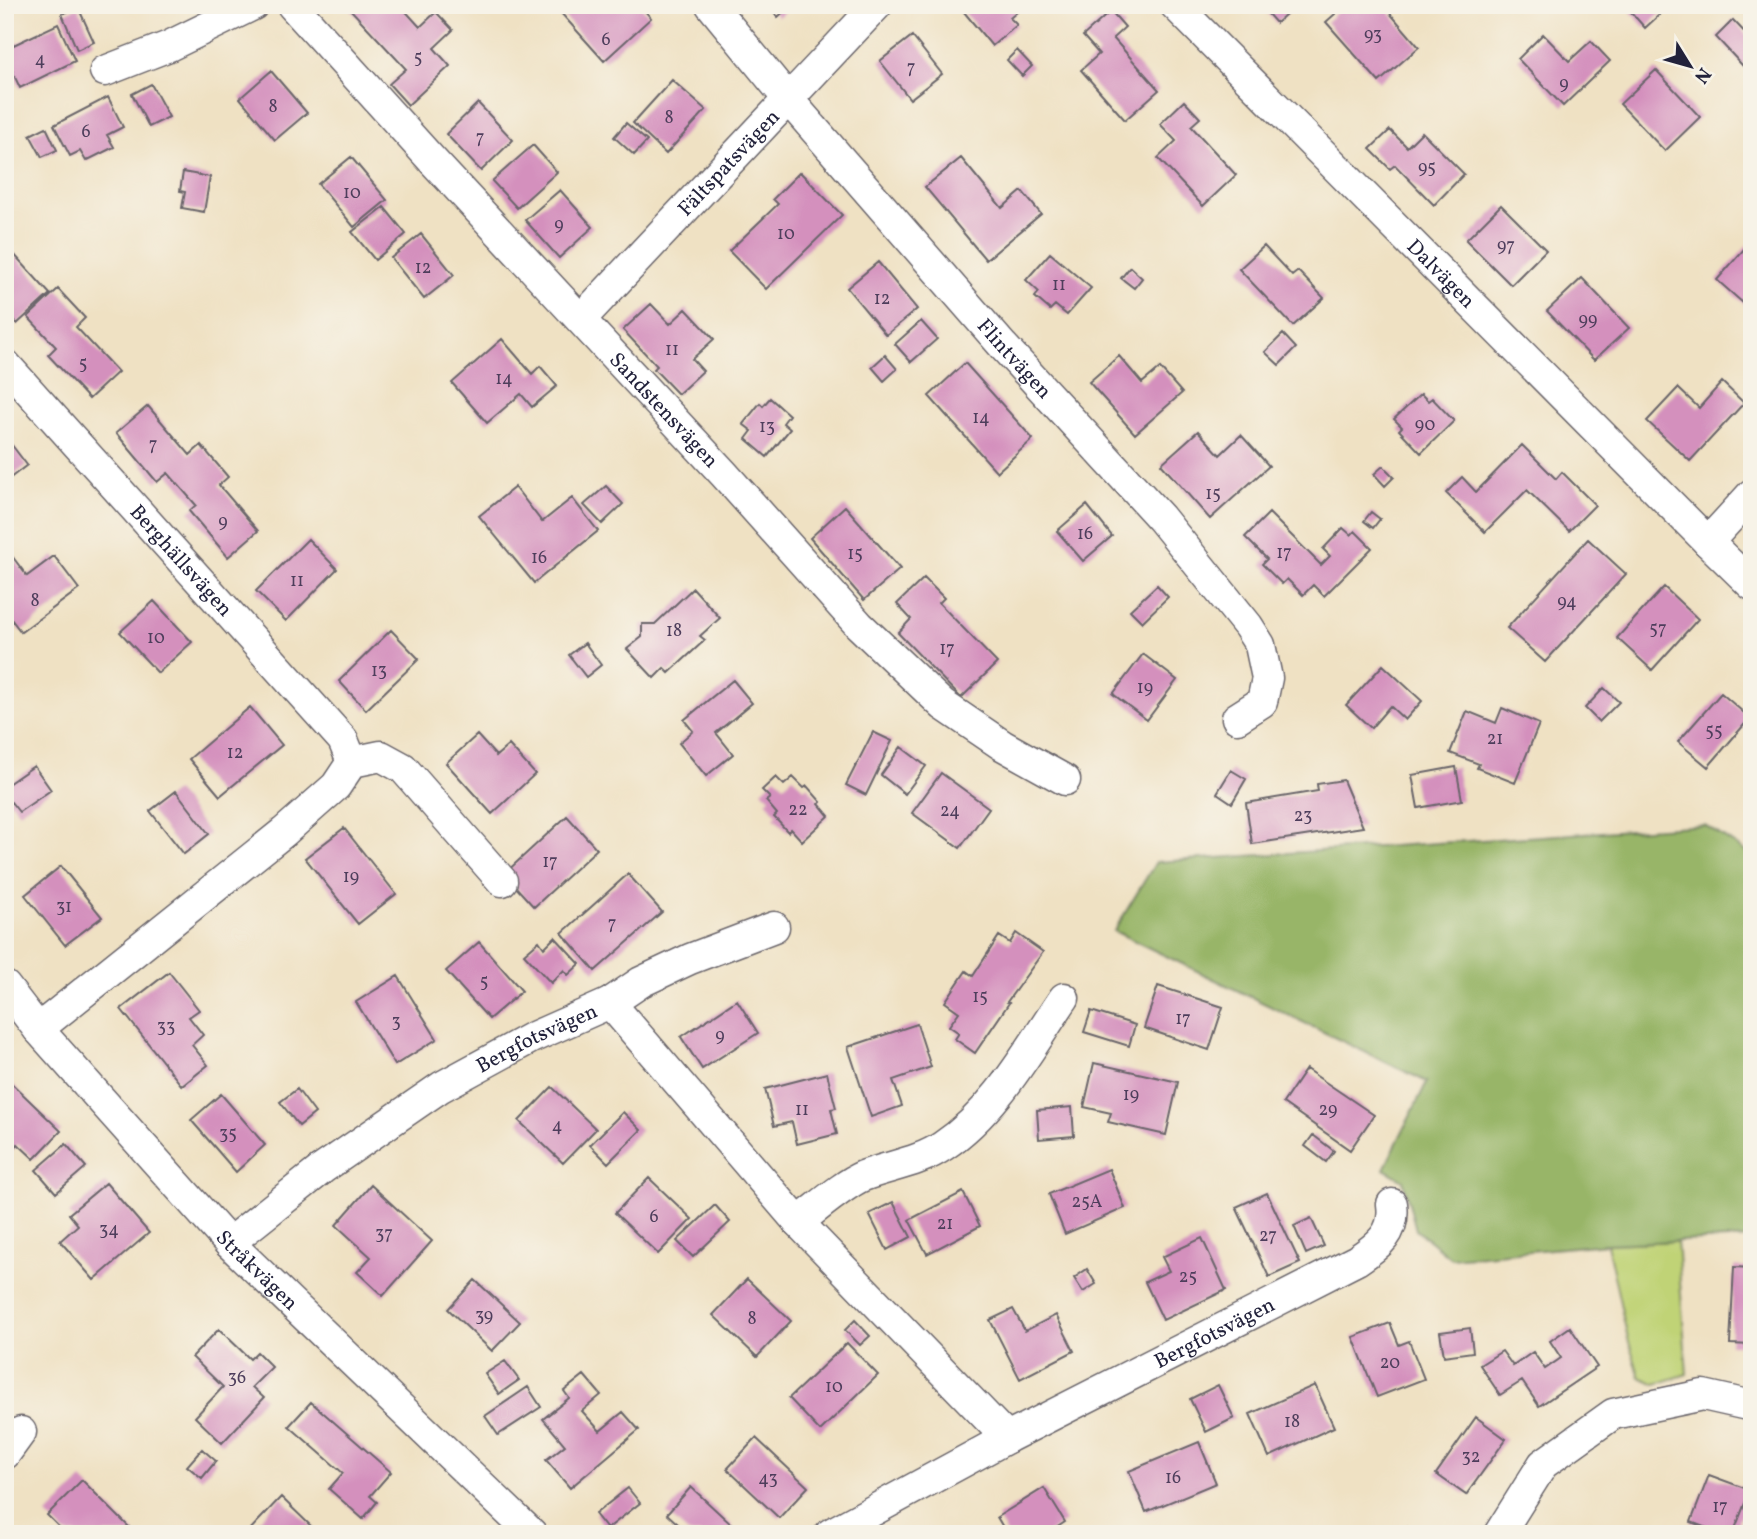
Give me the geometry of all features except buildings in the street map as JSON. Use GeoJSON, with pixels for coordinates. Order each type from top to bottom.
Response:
{"type":"FeatureCollection","features":[{"type":"Feature","properties":{"kind":"street"},"geometry":{"type":"LineString","coordinates":[[105,71],[169,46],[253,5]]}},
{"type":"Feature","properties":{"kind":"street","name":"Sandstensvägen"},"geometry":{"type":"LineString","coordinates":[[292,5],[724,474],[859,625],[943,705],[1002,745],[1065,780]]}},
{"type":"Feature","properties":{"kind":"street","name":"Flintvägen"},"geometry":{"type":"LineString","coordinates":[[711,5],[788,99],[1003,346],[1161,519],[1248,626],[1261,645],[1267,678],[1262,702],[1237,719]]}},
{"type":"Feature","properties":{"kind":"street","name":"Fältspatsvägen"},"geometry":{"type":"LineString","coordinates":[[581,319],[877,5]]}},
{"type":"Feature","properties":{"kind":"street","name":"Dalvägen"},"geometry":{"type":"LineString","coordinates":[[1175,5],[1752,585]]}},
{"type":"Feature","properties":{"kind":"street","name":"Berghällsvägen"},"geometry":{"type":"LineString","coordinates":[[5,363],[343,740],[352,762]]}},
{"type":"Feature","properties":{"kind":"street"},"geometry":{"type":"LineString","coordinates":[[1708,542],[1752,494]]}},
{"type":"Feature","properties":{"kind":"street"},"geometry":{"type":"LineString","coordinates":[[38,1029],[284,832],[336,786],[352,762],[381,756],[403,768],[502,881]]}},
{"type":"Feature","properties":{"kind":"street"},"geometry":{"type":"LineString","coordinates":[[611,1003],[641,982],[690,959],[774,927]]}},
{"type":"Feature","properties":{"kind":"street","name":"Stråkvägen"},"geometry":{"type":"LineString","coordinates":[[5,986],[38,1029],[229,1243],[532,1534]]}},
{"type":"Feature","properties":{"kind":"street"},"geometry":{"type":"LineString","coordinates":[[797,1222],[860,1177],[916,1159],[942,1147],[962,1132],[991,1101],[1064,998]]}},
{"type":"Feature","properties":{"kind":"street","name":"Bergfotsvägen"},"geometry":{"type":"LineString","coordinates":[[229,1243],[322,1169],[441,1087],[531,1038],[611,1003],[797,1222],[1007,1438]]}},
{"type":"Feature","properties":{"kind":"street","name":"Bergfotsvägen"},"geometry":{"type":"LineString","coordinates":[[830,1534],[1007,1438],[1357,1260],[1379,1246],[1386,1237],[1394,1215],[1392,1205]]}},
{"type":"Feature","properties":{"kind":"street"},"geometry":{"type":"LineString","coordinates":[[1499,1534],[1543,1464],[1613,1414],[1703,1395],[1752,1406]]}},
{"type":"Feature","properties":{"kind":"green space"},"geometry":{"type":"Polygon","coordinates":[[[1705,825],[1752,856],[1752,1238],[1607,1244],[1451,1258],[1416,1230],[1403,1180],[1384,1169],[1427,1082],[1114,931],[1156,862],[1705,825]]]}},
{"type":"Feature","properties":{"kind":"green space"},"geometry":{"type":"Polygon","coordinates":[[[1677,1241],[1687,1374],[1656,1384],[1640,1377],[1628,1339],[1607,1244],[1677,1241]]]}}]}
